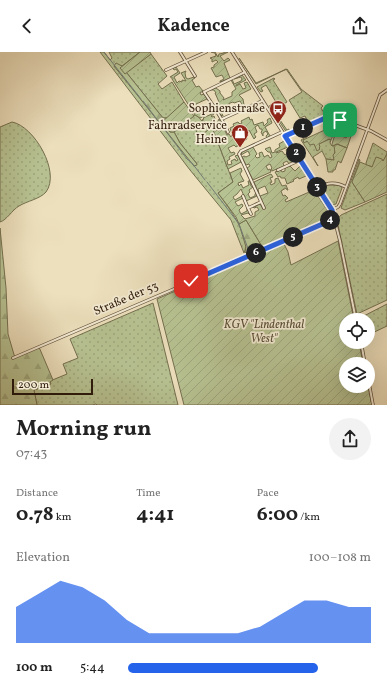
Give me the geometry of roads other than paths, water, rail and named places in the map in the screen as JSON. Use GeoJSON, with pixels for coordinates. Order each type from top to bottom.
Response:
{"type":"FeatureCollection","features":[{"type":"Feature","properties":{"kind":"street"},"geometry":{"type":"LineString","coordinates":[[180,52],[195,76]]}},
{"type":"Feature","properties":{"kind":"street"},"geometry":{"type":"LineString","coordinates":[[166,70],[206,52]]}},
{"type":"Feature","properties":{"kind":"street"},"geometry":{"type":"LineString","coordinates":[[232,52],[332,210],[354,313]]}},
{"type":"Feature","properties":{"kind":"street"},"geometry":{"type":"LineString","coordinates":[[228,132],[222,119],[204,92],[244,72]]}},
{"type":"Feature","properties":{"kind":"street"},"geometry":{"type":"LineString","coordinates":[[332,210],[338,207],[380,95],[386,91]]}},
{"type":"Feature","properties":{"kind":"street"},"geometry":{"type":"LineString","coordinates":[[222,119],[262,100]]}},
{"type":"Feature","properties":{"kind":"street"},"geometry":{"type":"LineString","coordinates":[[285,136],[330,116],[367,130],[387,140]]}},
{"type":"Feature","properties":{"kind":"street"},"geometry":{"type":"LineString","coordinates":[[264,208],[240,156],[240,152],[282,132]]}},
{"type":"Feature","properties":{"kind":"street"},"geometry":{"type":"LineString","coordinates":[[278,170],[300,160]]}},
{"type":"Feature","properties":{"kind":"street"},"geometry":{"type":"LineString","coordinates":[[318,188],[335,183],[346,187]]}},
{"type":"Feature","properties":{"kind":"street"},"geometry":{"type":"LineString","coordinates":[[243,196],[251,214]]}},
{"type":"Feature","properties":{"kind":"street"},"geometry":{"type":"LineString","coordinates":[[248,208],[262,202]]}},
{"type":"Feature","properties":{"kind":"street","name":"Straße der 53"},"geometry":{"type":"LineString","coordinates":[[13,358],[334,219]]}},
{"type":"Feature","properties":{"kind":"street"},"geometry":{"type":"LineString","coordinates":[[371,393],[374,405]]}},
{"type":"Feature","properties":{"kind":"waterway"},"geometry":{"type":"LineString","coordinates":[[104,52],[141,99]]}},
{"type":"Feature","properties":{"kind":"waterway"},"geometry":{"type":"LineString","coordinates":[[143,101],[205,180]]}},
{"type":"Feature","properties":{"kind":"waterway"},"geometry":{"type":"LineString","coordinates":[[199,276],[250,254],[239,224],[207,182]]}},
{"type":"Feature","properties":{"kind":"waterway"},"geometry":{"type":"LineString","coordinates":[[250,254],[303,231]]}},
{"type":"Feature","properties":{"kind":"place","name":"Sophienstraße"},"geometry":{"type":"Point","coordinates":[278,124]}},
{"type":"Feature","properties":{"kind":"place","name":"Fahrradservice Heine"},"geometry":{"type":"Point","coordinates":[240,148]}},
{"type":"Feature","properties":{"kind":"park label","name":"KGV \"Lindenthal West\""},"geometry":{"type":"Point","coordinates":[264,332]}}]}
